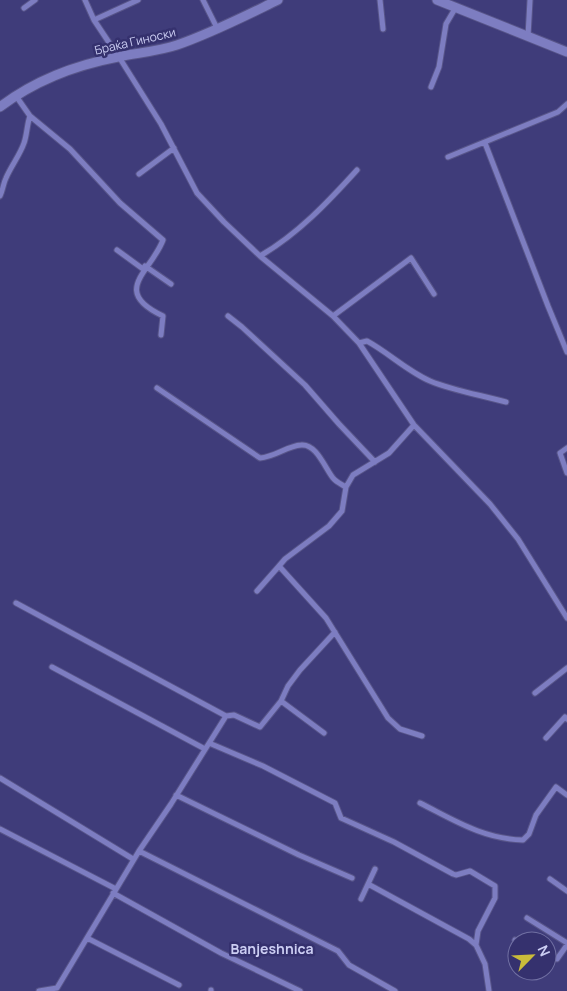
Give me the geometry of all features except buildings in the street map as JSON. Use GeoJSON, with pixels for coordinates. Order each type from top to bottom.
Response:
{"type":"FeatureCollection","features":[{"type":"Feature","properties":{"kind":"street"},"geometry":{"type":"LineString","coordinates":[[24,8],[35,0]]}},
{"type":"Feature","properties":{"kind":"street"},"geometry":{"type":"LineString","coordinates":[[85,0],[94,20],[161,124],[198,193],[224,222],[260,256],[333,316],[359,344],[414,425],[490,504],[518,539],[567,618]]}},
{"type":"Feature","properties":{"kind":"street"},"geometry":{"type":"LineString","coordinates":[[94,20],[138,0]]}},
{"type":"Feature","properties":{"kind":"street"},"geometry":{"type":"LineString","coordinates":[[204,0],[218,30]]}},
{"type":"Feature","properties":{"kind":"street","name":"Браќа Гиноски"},"geometry":{"type":"LineString","coordinates":[[0,108],[14,97],[50,78],[117,57],[176,46],[218,30],[278,0]]}},
{"type":"Feature","properties":{"kind":"street"},"geometry":{"type":"LineString","coordinates":[[380,0],[383,29]]}},
{"type":"Feature","properties":{"kind":"street"},"geometry":{"type":"LineString","coordinates":[[437,0],[567,52]]}},
{"type":"Feature","properties":{"kind":"street"},"geometry":{"type":"LineString","coordinates":[[528,36],[530,0]]}},
{"type":"Feature","properties":{"kind":"street"},"geometry":{"type":"LineString","coordinates":[[431,86],[439,68],[446,24],[456,7]]}},
{"type":"Feature","properties":{"kind":"street"},"geometry":{"type":"LineString","coordinates":[[0,103],[14,97],[30,116],[70,149],[120,203],[162,238],[161,244],[144,268],[137,282],[138,294],[143,305],[147,309],[163,316],[161,335]]}},
{"type":"Feature","properties":{"kind":"street"},"geometry":{"type":"LineString","coordinates":[[448,157],[558,112],[567,104]]}},
{"type":"Feature","properties":{"kind":"street"},"geometry":{"type":"LineString","coordinates":[[558,112],[567,112]]}},
{"type":"Feature","properties":{"kind":"street"},"geometry":{"type":"LineString","coordinates":[[0,196],[5,187],[5,180],[25,141],[25,132],[30,116]]}},
{"type":"Feature","properties":{"kind":"street"},"geometry":{"type":"LineString","coordinates":[[486,143],[567,352]]}},
{"type":"Feature","properties":{"kind":"street"},"geometry":{"type":"LineString","coordinates":[[139,174],[174,148]]}},
{"type":"Feature","properties":{"kind":"street"},"geometry":{"type":"LineString","coordinates":[[260,256],[272,249],[308,220],[357,170]]}},
{"type":"Feature","properties":{"kind":"street"},"geometry":{"type":"LineString","coordinates":[[117,250],[171,284]]}},
{"type":"Feature","properties":{"kind":"street"},"geometry":{"type":"LineString","coordinates":[[333,316],[410,258],[434,294]]}},
{"type":"Feature","properties":{"kind":"street"},"geometry":{"type":"LineString","coordinates":[[228,316],[305,385],[375,462]]}},
{"type":"Feature","properties":{"kind":"street"},"geometry":{"type":"LineString","coordinates":[[359,344],[367,341],[386,351],[398,362],[430,381],[506,402]]}},
{"type":"Feature","properties":{"kind":"street"},"geometry":{"type":"LineString","coordinates":[[157,388],[260,458],[267,458],[300,445],[309,447],[315,452],[334,480],[346,487]]}},
{"type":"Feature","properties":{"kind":"street"},"geometry":{"type":"LineString","coordinates":[[257,591],[285,559],[329,526],[342,511],[346,487],[353,475],[388,453],[414,425]]}},
{"type":"Feature","properties":{"kind":"street"},"geometry":{"type":"LineString","coordinates":[[567,448],[560,453],[567,473]]}},
{"type":"Feature","properties":{"kind":"street"},"geometry":{"type":"LineString","coordinates":[[279,566],[320,611],[388,718],[400,729],[422,736]]}},
{"type":"Feature","properties":{"kind":"street"},"geometry":{"type":"LineString","coordinates":[[16,603],[226,716],[234,715],[260,727],[281,701],[288,686],[300,670],[335,632]]}},
{"type":"Feature","properties":{"kind":"street"},"geometry":{"type":"LineString","coordinates":[[52,667],[205,749]]}},
{"type":"Feature","properties":{"kind":"street"},"geometry":{"type":"LineString","coordinates":[[535,693],[567,668]]}},
{"type":"Feature","properties":{"kind":"street"},"geometry":{"type":"LineString","coordinates":[[281,701],[324,733]]}},
{"type":"Feature","properties":{"kind":"street"},"geometry":{"type":"LineString","coordinates":[[39,991],[58,988],[133,859],[226,716]]}},
{"type":"Feature","properties":{"kind":"street"},"geometry":{"type":"LineString","coordinates":[[546,738],[565,717],[567,719]]}},
{"type":"Feature","properties":{"kind":"street"},"geometry":{"type":"LineString","coordinates":[[209,743],[263,766],[335,803],[341,818],[394,842],[452,874],[456,875],[470,871],[495,886],[495,898],[478,931],[476,945]]}},
{"type":"Feature","properties":{"kind":"street"},"geometry":{"type":"LineString","coordinates":[[0,778],[133,859]]}},
{"type":"Feature","properties":{"kind":"street"},"geometry":{"type":"LineString","coordinates":[[420,802],[474,831],[490,836],[522,840],[529,834],[536,814],[556,787],[567,795]]}},
{"type":"Feature","properties":{"kind":"street"},"geometry":{"type":"LineString","coordinates":[[176,795],[299,855],[352,878]]}},
{"type":"Feature","properties":{"kind":"street"},"geometry":{"type":"LineString","coordinates":[[0,829],[115,891],[213,948],[300,991]]}},
{"type":"Feature","properties":{"kind":"street"},"geometry":{"type":"LineString","coordinates":[[139,851],[338,952],[349,965],[395,991]]}},
{"type":"Feature","properties":{"kind":"street"},"geometry":{"type":"LineString","coordinates":[[361,899],[375,870]]}},
{"type":"Feature","properties":{"kind":"street"},"geometry":{"type":"LineString","coordinates":[[550,879],[567,891]]}},
{"type":"Feature","properties":{"kind":"street"},"geometry":{"type":"LineString","coordinates":[[368,884],[462,935],[476,945],[485,964],[489,991]]}},
{"type":"Feature","properties":{"kind":"street"},"geometry":{"type":"LineString","coordinates":[[527,918],[567,944],[557,960]]}},
{"type":"Feature","properties":{"kind":"street"},"geometry":{"type":"LineString","coordinates":[[87,938],[178,985]]}},
{"type":"Feature","properties":{"kind":"district","name":"Banjeshnica"},"geometry":{"type":"Point","coordinates":[272,948]}}]}
